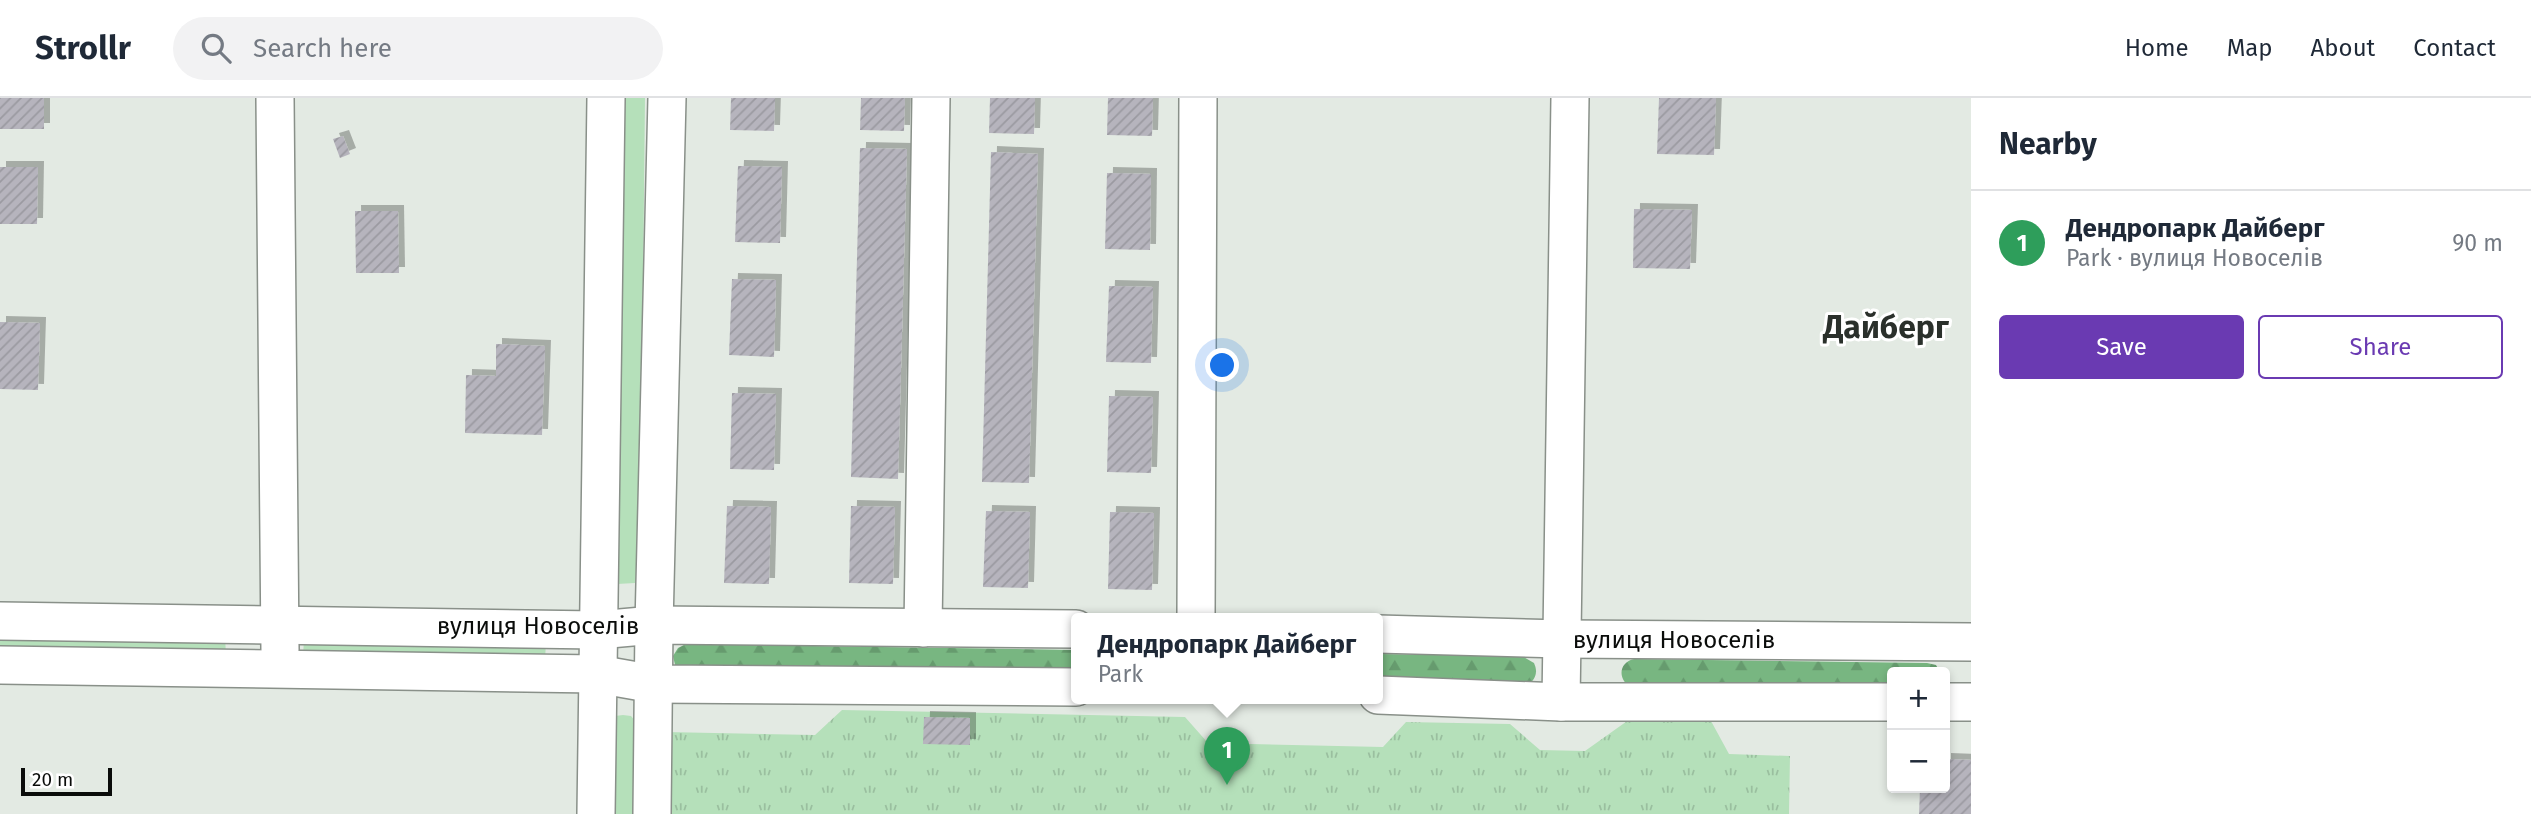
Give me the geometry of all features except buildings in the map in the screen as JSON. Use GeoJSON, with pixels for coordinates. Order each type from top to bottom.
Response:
{"type":"FeatureCollection","features":[{"type":"Feature","properties":{"kind":"street"},"geometry":{"type":"LineString","coordinates":[[275,98],[280,670]]}},
{"type":"Feature","properties":{"kind":"street"},"geometry":{"type":"LineString","coordinates":[[596,814],[606,98]]}},
{"type":"Feature","properties":{"kind":"street"},"geometry":{"type":"LineString","coordinates":[[652,814],[667,98]]}},
{"type":"Feature","properties":{"kind":"street"},"geometry":{"type":"LineString","coordinates":[[923,628],[931,98]]}},
{"type":"Feature","properties":{"kind":"street"},"geometry":{"type":"LineString","coordinates":[[1196,613],[1198,98]]}},
{"type":"Feature","properties":{"kind":"street"},"geometry":{"type":"LineString","coordinates":[[1561,702],[1570,98]]}},
{"type":"Feature","properties":{"kind":"street","name":"вулиця Новоселів"},"geometry":{"type":"LineString","coordinates":[[0,621],[598,630],[654,625],[1071,629]]}},
{"type":"Feature","properties":{"kind":"street","name":"вулиця Новоселів"},"geometry":{"type":"LineString","coordinates":[[1383,634],[1562,639],[1971,642]]}},
{"type":"Feature","properties":{"kind":"street"},"geometry":{"type":"LineString","coordinates":[[0,665],[597,674],[654,684],[1071,687]]}},
{"type":"Feature","properties":{"kind":"street"},"geometry":{"type":"LineString","coordinates":[[1383,695],[1561,702],[1887,702]]}},
{"type":"Feature","properties":{"kind":"street"},"geometry":{"type":"LineString","coordinates":[[1950,702],[1971,702]]}},
{"type":"Feature","properties":{"kind":"green space"},"geometry":{"type":"Polygon","coordinates":[[[618,98],[645,98],[640,576],[635,583],[617,584],[618,98]]]}},
{"type":"Feature","properties":{"kind":"green space"},"geometry":{"type":"Polygon","coordinates":[[[0,636],[225,639],[226,653],[0,650],[0,636]]]}},
{"type":"Feature","properties":{"kind":"green space"},"geometry":{"type":"Polygon","coordinates":[[[304,641],[546,643],[545,659],[303,655],[304,641]]]}},
{"type":"Feature","properties":{"kind":"green space"},"geometry":{"type":"Polygon","coordinates":[[[686,644],[1071,650],[1071,680],[676,669],[673,656],[678,648],[686,644]]]}},
{"type":"Feature","properties":{"kind":"green space"},"geometry":{"type":"Polygon","coordinates":[[[1383,654],[1522,656],[1534,663],[1536,672],[1528,685],[1383,684],[1383,654]]]}},
{"type":"Feature","properties":{"kind":"green space"},"geometry":{"type":"Polygon","coordinates":[[[1629,661],[1927,663],[1937,667],[1887,667],[1887,691],[1629,686],[1623,678],[1622,670],[1629,661]]]}},
{"type":"Feature","properties":{"kind":"green space"},"geometry":{"type":"Polygon","coordinates":[[[842,710],[1185,717],[1208,743],[1383,747],[1406,722],[1510,724],[1540,750],[1585,751],[1630,719],[1711,721],[1729,754],[1790,756],[1789,814],[664,814],[665,732],[815,735],[842,710]]]}},
{"type":"Feature","properties":{"kind":"green space"},"geometry":{"type":"Polygon","coordinates":[[[615,716],[631,716],[636,722],[635,814],[608,814],[615,716]]]}},
{"type":"Feature","properties":{"kind":"place","name":"Дендропарк Дайберг"},"geometry":{"type":"Point","coordinates":[1227,785]}},
{"type":"Feature","properties":{"kind":"district","name":"Дайберг"},"geometry":{"type":"Point","coordinates":[1886,327]}}]}
